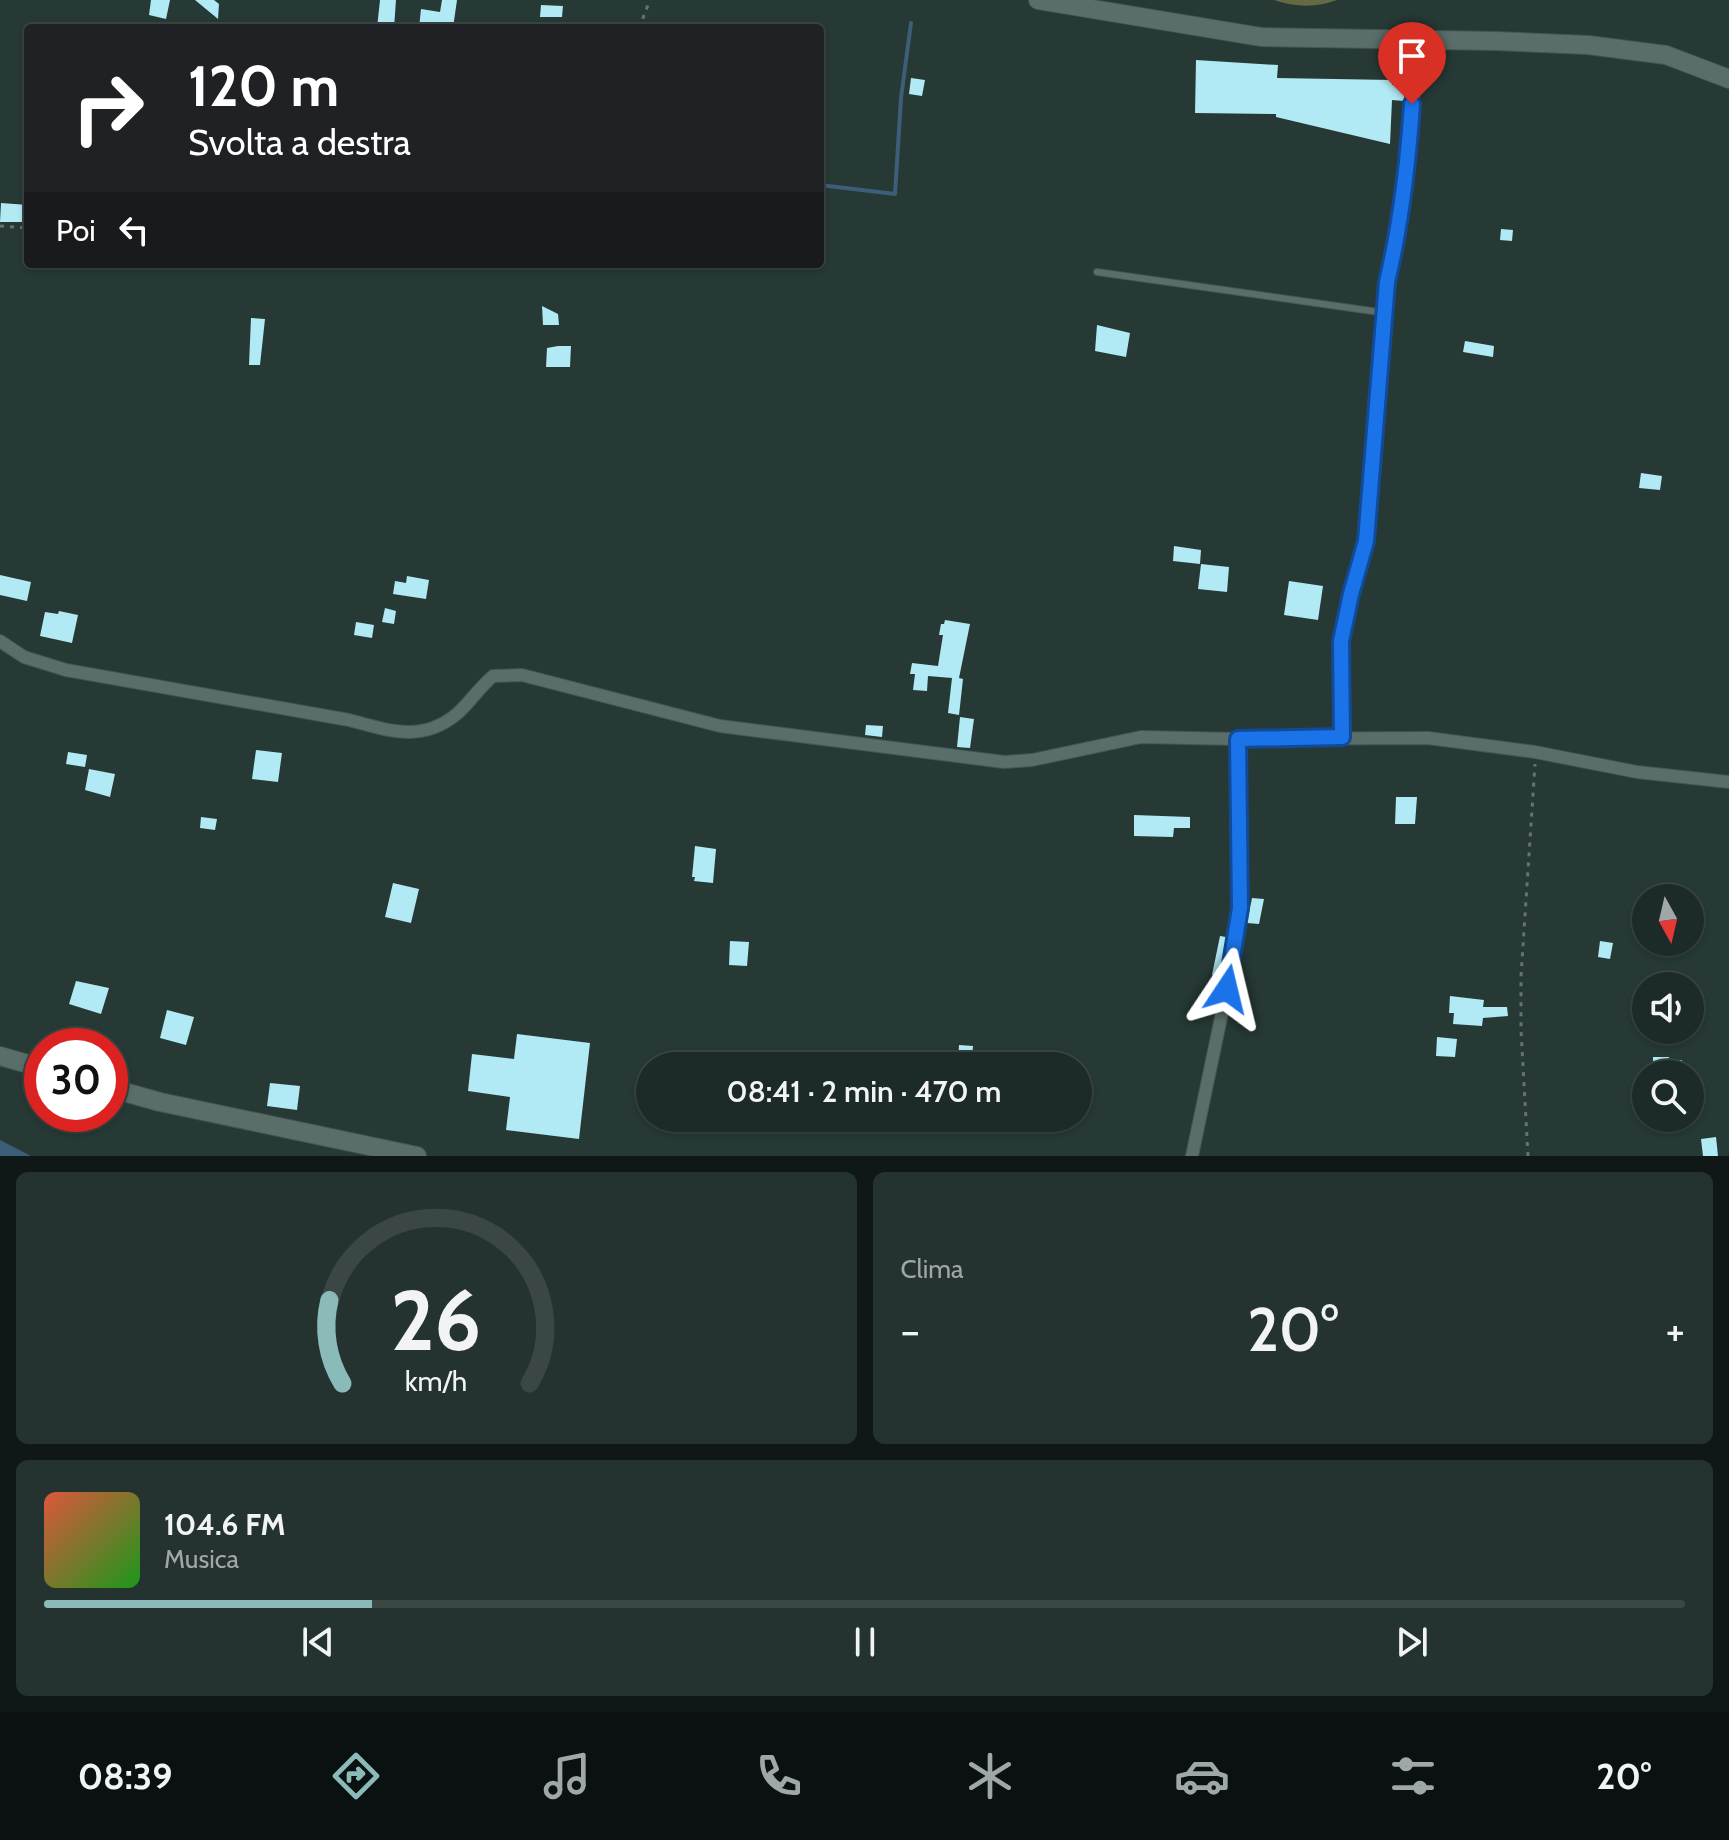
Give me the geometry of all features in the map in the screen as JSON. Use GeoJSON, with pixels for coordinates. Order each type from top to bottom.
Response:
{"type":"FeatureCollection","features":[{"type":"Feature","properties":{"kind":"main road"},"geometry":{"type":"LineString","coordinates":[[1038,0],[1261,37],[1588,45],[1666,55],[1729,79]]}},
{"type":"Feature","properties":{"kind":"main road"},"geometry":{"type":"LineString","coordinates":[[0,1056],[24,1063]]}},
{"type":"Feature","properties":{"kind":"main road"},"geometry":{"type":"LineString","coordinates":[[128,1093],[417,1156]]}},
{"type":"Feature","properties":{"kind":"street"},"geometry":{"type":"LineString","coordinates":[[1342,737],[1341,641],[1366,541],[1387,282],[1405,188],[1418,40]]}},
{"type":"Feature","properties":{"kind":"street"},"geometry":{"type":"LineString","coordinates":[[0,641],[24,657],[66,670],[131,684],[349,720],[381,729],[418,733],[447,721],[493,676],[502,674],[522,675],[720,726],[1004,762],[1032,760],[1141,737],[1428,738],[1535,752],[1637,772],[1729,782]]}},
{"type":"Feature","properties":{"kind":"street"},"geometry":{"type":"LineString","coordinates":[[1192,1156],[1227,989],[1240,908],[1238,739]]}},
{"type":"Feature","properties":{"kind":"lane"},"geometry":{"type":"LineString","coordinates":[[1097,272],[1386,313]]}},
{"type":"Feature","properties":{"kind":"path"},"geometry":{"type":"LineString","coordinates":[[641,24],[650,0]]}},
{"type":"Feature","properties":{"kind":"path"},"geometry":{"type":"LineString","coordinates":[[0,226],[24,228]]}},
{"type":"Feature","properties":{"kind":"path"},"geometry":{"type":"LineString","coordinates":[[1528,1156],[1521,976],[1535,752]]}},
{"type":"Feature","properties":{"kind":"green space"},"geometry":{"type":"Polygon","coordinates":[[[1274,0],[1337,0],[1306,6],[1274,0]]]}},
{"type":"Feature","properties":{"kind":"water"},"geometry":{"type":"Polygon","coordinates":[[[0,1140],[31,1156],[0,1156],[0,1140]]]}},
{"type":"Feature","properties":{"kind":"building"},"geometry":{"type":"Polygon","coordinates":[[[151,0],[170,0],[166,19],[149,15],[151,0]]]}},
{"type":"Feature","properties":{"kind":"building"},"geometry":{"type":"Polygon","coordinates":[[[195,0],[214,0],[219,4],[218,19],[195,0]]]}},
{"type":"Feature","properties":{"kind":"building"},"geometry":{"type":"Polygon","coordinates":[[[380,0],[396,0],[394,24],[377,24],[380,0]]]}},
{"type":"Feature","properties":{"kind":"building"},"geometry":{"type":"Polygon","coordinates":[[[442,0],[457,0],[454,24],[419,24],[421,9],[440,12],[442,0]]]}},
{"type":"Feature","properties":{"kind":"building"},"geometry":{"type":"Polygon","coordinates":[[[541,5],[563,6],[562,17],[540,17],[541,5]]]}},
{"type":"Feature","properties":{"kind":"building"},"geometry":{"type":"Polygon","coordinates":[[[1196,60],[1278,65],[1277,78],[1392,80],[1392,85],[1405,86],[1404,101],[1392,100],[1390,144],[1276,117],[1276,114],[1195,113],[1196,60]]]}},
{"type":"Feature","properties":{"kind":"building"},"geometry":{"type":"Polygon","coordinates":[[[911,78],[925,80],[922,96],[909,94],[911,78]]]}},
{"type":"Feature","properties":{"kind":"building"},"geometry":{"type":"Polygon","coordinates":[[[1,203],[24,205],[24,222],[0,222],[1,203]]]}},
{"type":"Feature","properties":{"kind":"building"},"geometry":{"type":"Polygon","coordinates":[[[1501,229],[1513,230],[1512,241],[1500,240],[1501,229]]]}},
{"type":"Feature","properties":{"kind":"building"},"geometry":{"type":"Polygon","coordinates":[[[542,306],[558,314],[559,325],[543,325],[542,306]]]}},
{"type":"Feature","properties":{"kind":"building"},"geometry":{"type":"Polygon","coordinates":[[[251,318],[265,319],[260,365],[249,365],[251,318]]]}},
{"type":"Feature","properties":{"kind":"building"},"geometry":{"type":"Polygon","coordinates":[[[1097,325],[1130,333],[1126,357],[1095,351],[1097,325]]]}},
{"type":"Feature","properties":{"kind":"building"},"geometry":{"type":"Polygon","coordinates":[[[1465,341],[1494,346],[1493,357],[1463,352],[1465,341]]]}},
{"type":"Feature","properties":{"kind":"building"},"geometry":{"type":"Polygon","coordinates":[[[571,346],[570,367],[546,367],[547,348],[571,346]]]}},
{"type":"Feature","properties":{"kind":"building"},"geometry":{"type":"Polygon","coordinates":[[[1641,473],[1662,476],[1660,490],[1639,488],[1641,473]]]}},
{"type":"Feature","properties":{"kind":"building"},"geometry":{"type":"Polygon","coordinates":[[[1174,546],[1201,550],[1200,564],[1173,561],[1174,546]]]}},
{"type":"Feature","properties":{"kind":"building"},"geometry":{"type":"Polygon","coordinates":[[[1201,564],[1229,567],[1227,592],[1198,589],[1201,564]]]}},
{"type":"Feature","properties":{"kind":"building"},"geometry":{"type":"Polygon","coordinates":[[[0,575],[31,582],[27,601],[0,595],[0,575]]]}},
{"type":"Feature","properties":{"kind":"building"},"geometry":{"type":"Polygon","coordinates":[[[407,576],[429,580],[426,599],[393,594],[395,581],[406,583],[407,576]]]}},
{"type":"Feature","properties":{"kind":"building"},"geometry":{"type":"Polygon","coordinates":[[[1289,581],[1323,586],[1318,620],[1284,615],[1289,581]]]}},
{"type":"Feature","properties":{"kind":"building"},"geometry":{"type":"Polygon","coordinates":[[[385,608],[396,611],[394,624],[382,622],[385,608]]]}},
{"type":"Feature","properties":{"kind":"building"},"geometry":{"type":"Polygon","coordinates":[[[59,611],[78,615],[72,643],[40,636],[45,612],[58,614],[59,611]]]}},
{"type":"Feature","properties":{"kind":"building"},"geometry":{"type":"Polygon","coordinates":[[[945,620],[970,624],[959,678],[963,679],[959,715],[948,713],[952,678],[928,676],[927,691],[913,690],[915,674],[910,674],[912,663],[938,666],[943,635],[939,635],[945,620]]]}},
{"type":"Feature","properties":{"kind":"building"},"geometry":{"type":"Polygon","coordinates":[[[356,622],[374,625],[372,638],[354,635],[356,622]]]}},
{"type":"Feature","properties":{"kind":"building"},"geometry":{"type":"Polygon","coordinates":[[[960,717],[974,719],[970,748],[957,747],[960,717]]]}},
{"type":"Feature","properties":{"kind":"building"},"geometry":{"type":"Polygon","coordinates":[[[866,725],[883,726],[882,737],[865,735],[866,725]]]}},
{"type":"Feature","properties":{"kind":"building"},"geometry":{"type":"Polygon","coordinates":[[[256,750],[282,753],[278,782],[252,779],[256,750]]]}},
{"type":"Feature","properties":{"kind":"building"},"geometry":{"type":"Polygon","coordinates":[[[68,752],[87,755],[85,767],[66,764],[68,752]]]}},
{"type":"Feature","properties":{"kind":"building"},"geometry":{"type":"Polygon","coordinates":[[[89,769],[115,774],[110,797],[85,790],[89,769]]]}},
{"type":"Feature","properties":{"kind":"building"},"geometry":{"type":"Polygon","coordinates":[[[1396,797],[1417,797],[1415,824],[1395,824],[1396,797]]]}},
{"type":"Feature","properties":{"kind":"building"},"geometry":{"type":"Polygon","coordinates":[[[1134,815],[1190,817],[1190,828],[1174,828],[1173,837],[1134,836],[1134,815]]]}},
{"type":"Feature","properties":{"kind":"building"},"geometry":{"type":"Polygon","coordinates":[[[201,817],[217,819],[215,830],[200,828],[201,817]]]}},
{"type":"Feature","properties":{"kind":"building"},"geometry":{"type":"Polygon","coordinates":[[[695,846],[716,849],[713,883],[694,881],[695,877],[692,877],[695,846]]]}},
{"type":"Feature","properties":{"kind":"building"},"geometry":{"type":"Polygon","coordinates":[[[393,883],[419,889],[411,923],[385,917],[393,883]]]}},
{"type":"Feature","properties":{"kind":"building"},"geometry":{"type":"Polygon","coordinates":[[[1252,898],[1264,899],[1259,924],[1247,923],[1252,898]]]}},
{"type":"Feature","properties":{"kind":"building"},"geometry":{"type":"Polygon","coordinates":[[[1220,936],[1226,937],[1220,977],[1212,975],[1220,936]]]}},
{"type":"Feature","properties":{"kind":"building"},"geometry":{"type":"Polygon","coordinates":[[[730,941],[749,942],[747,966],[729,965],[730,941]]]}},
{"type":"Feature","properties":{"kind":"building"},"geometry":{"type":"Polygon","coordinates":[[[1600,941],[1613,943],[1610,959],[1598,957],[1600,941]]]}},
{"type":"Feature","properties":{"kind":"building"},"geometry":{"type":"Polygon","coordinates":[[[76,981],[109,988],[101,1014],[69,1004],[76,981]]]}},
{"type":"Feature","properties":{"kind":"building"},"geometry":{"type":"Polygon","coordinates":[[[1450,996],[1484,1000],[1483,1007],[1507,1007],[1508,1016],[1483,1018],[1482,1026],[1453,1024],[1454,1013],[1449,1013],[1450,996]]]}},
{"type":"Feature","properties":{"kind":"building"},"geometry":{"type":"Polygon","coordinates":[[[167,1010],[194,1017],[186,1045],[160,1038],[167,1010]]]}},
{"type":"Feature","properties":{"kind":"building"},"geometry":{"type":"Polygon","coordinates":[[[517,1034],[590,1043],[579,1139],[506,1130],[510,1097],[468,1091],[472,1054],[514,1059],[517,1034]]]}},
{"type":"Feature","properties":{"kind":"building"},"geometry":{"type":"Polygon","coordinates":[[[1437,1037],[1457,1039],[1455,1057],[1436,1056],[1437,1037]]]}},
{"type":"Feature","properties":{"kind":"building"},"geometry":{"type":"Polygon","coordinates":[[[959,1045],[973,1046],[973,1052],[959,1052],[959,1045]]]}},
{"type":"Feature","properties":{"kind":"building"},"geometry":{"type":"Polygon","coordinates":[[[1653,1057],[1669,1057],[1669,1060],[1653,1060],[1653,1057]]]}},
{"type":"Feature","properties":{"kind":"building"},"geometry":{"type":"Polygon","coordinates":[[[270,1083],[300,1086],[297,1110],[267,1106],[270,1083]]]}},
{"type":"Feature","properties":{"kind":"building"},"geometry":{"type":"Polygon","coordinates":[[[1716,1137],[1718,1156],[1703,1156],[1701,1139],[1716,1137]]]}},
{"type":"Feature","properties":{"kind":"waterway"},"geometry":{"type":"LineString","coordinates":[[824,185],[895,194],[901,98],[911,23]]}},
{"type":"Feature","properties":{"kind":"route"},"geometry":{"type":"LineString","coordinates":[[1227,989],[1240,908],[1238,739],[1342,737],[1341,641],[1366,541],[1387,282],[1405,188],[1412,104]]}}]}
